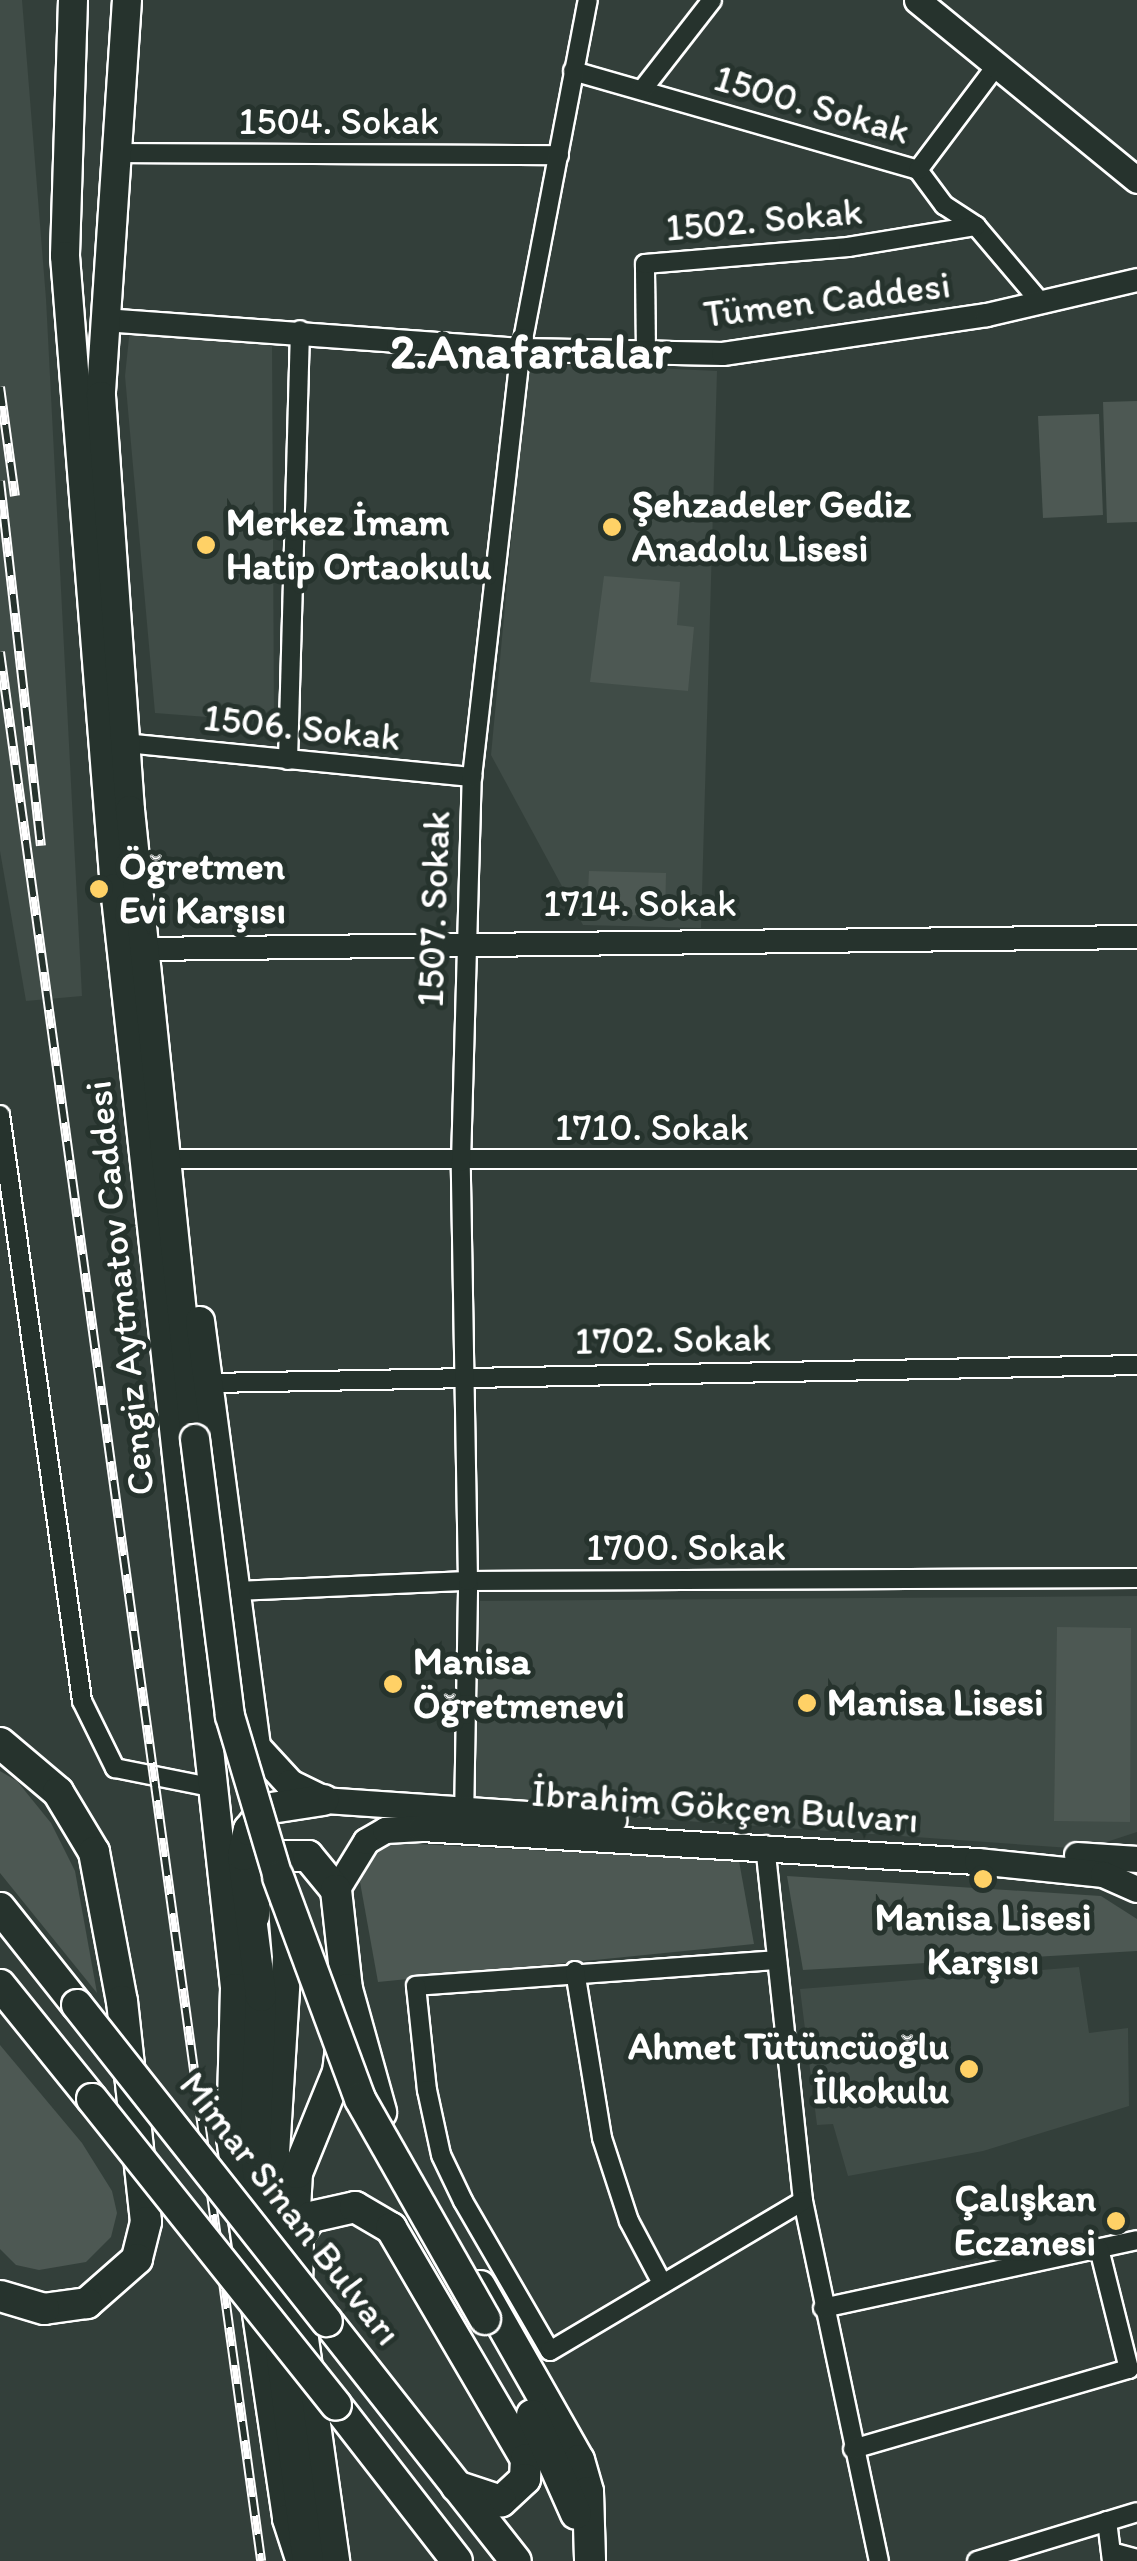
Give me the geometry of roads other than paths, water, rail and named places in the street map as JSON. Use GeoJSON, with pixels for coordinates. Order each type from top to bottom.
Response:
{"type":"FeatureCollection","features":[{"type":"Feature","properties":{"kind":"highway"},"geometry":{"type":"LineString","coordinates":[[0,2296],[44,2309],[87,2303],[131,2268],[146,2222],[122,2001],[101,1872],[71,1808],[8,1751]]}},
{"type":"Feature","properties":{"kind":"highway"},"geometry":{"type":"LineString","coordinates":[[304,2561],[254,2150],[262,1996],[243,1855],[249,1830],[265,1809],[323,1800]]}},
{"type":"Feature","properties":{"kind":"highway"},"geometry":{"type":"LineString","coordinates":[[254,1916],[254,1880],[274,1856],[308,1856],[336,1890],[347,1989],[372,2095],[579,2460],[588,2492],[588,2561]]}},
{"type":"Feature","properties":{"kind":"highway"},"geometry":{"type":"LineString","coordinates":[[278,1877],[360,2099],[485,2319],[573,2499],[588,2561]]}},
{"type":"Feature","properties":{"kind":"highway","name":"Mimar Sinan Bulvarı"},"geometry":{"type":"LineString","coordinates":[[0,1908],[516,2561]]}},
{"type":"Feature","properties":{"kind":"highway"},"geometry":{"type":"LineString","coordinates":[[0,1985],[458,2561]]}},
{"type":"Feature","properties":{"kind":"highway"},"geometry":{"type":"LineString","coordinates":[[297,2289],[290,2217],[296,2172],[338,2072],[347,1989]]}},
{"type":"Feature","properties":{"kind":"highway"},"geometry":{"type":"LineString","coordinates":[[297,2289],[298,2236],[312,2217],[355,2207],[391,2228],[526,2460],[525,2479],[501,2501],[456,2486]]}},
{"type":"Feature","properties":{"kind":"main road","name":"Cengiz Aytmatov Caddesi"},"geometry":{"type":"LineString","coordinates":[[73,0],[64,220],[115,888],[210,1787],[235,1988],[231,2138],[287,2519],[304,2561]]}},
{"type":"Feature","properties":{"kind":"main road","name":"Cengiz Aytmatov Caddesi"},"geometry":{"type":"LineString","coordinates":[[128,0],[101,396],[125,743],[195,1439],[230,1716],[278,1877],[287,1957],[273,2189],[297,2289],[335,2561]]}},
{"type":"Feature","properties":{"kind":"main road"},"geometry":{"type":"LineString","coordinates":[[917,0],[1137,180]]}},
{"type":"Feature","properties":{"kind":"main road"},"geometry":{"type":"LineString","coordinates":[[64,220],[90,230],[114,221]]}},
{"type":"Feature","properties":{"kind":"main road"},"geometry":{"type":"LineString","coordinates":[[172,1208],[211,1383],[256,1747],[290,1784],[323,1800]]}},
{"type":"Feature","properties":{"kind":"main road","name":"İbrahim Gökçen Bulvarı"},"geometry":{"type":"LineString","coordinates":[[323,1800],[464,1820],[1103,1874],[1137,1889]]}},
{"type":"Feature","properties":{"kind":"main road","name":"İbrahim Gökçen Bulvarı"},"geometry":{"type":"LineString","coordinates":[[336,1890],[366,1840],[385,1830],[464,1820],[1137,1859]]}},
{"type":"Feature","properties":{"kind":"street","name":"1507. Sokak"},"geometry":{"type":"LineString","coordinates":[[464,1820],[468,1581],[461,1162],[464,940],[472,777],[521,350],[588,0]]}},
{"type":"Feature","properties":{"kind":"street"},"geometry":{"type":"LineString","coordinates":[[642,90],[712,0]]}},
{"type":"Feature","properties":{"kind":"street"},"geometry":{"type":"LineString","coordinates":[[918,170],[996,66]]}},
{"type":"Feature","properties":{"kind":"street","name":"1500. Sokak"},"geometry":{"type":"LineString","coordinates":[[573,71],[918,170],[944,205],[976,226],[1038,299]]}},
{"type":"Feature","properties":{"kind":"street","name":"1504. Sokak"},"geometry":{"type":"LineString","coordinates":[[120,152],[559,156]]}},
{"type":"Feature","properties":{"kind":"street","name":"1502. Sokak"},"geometry":{"type":"LineString","coordinates":[[646,352],[645,264],[848,247],[976,226]]}},
{"type":"Feature","properties":{"kind":"street","name":"Tümen Caddesi"},"geometry":{"type":"LineString","coordinates":[[104,320],[300,330],[521,350],[722,354],[987,315],[1038,299],[1137,280]]}},
{"type":"Feature","properties":{"kind":"street"},"geometry":{"type":"LineString","coordinates":[[288,760],[300,330]]}},
{"type":"Feature","properties":{"kind":"street","name":"1506. Sokak"},"geometry":{"type":"LineString","coordinates":[[125,743],[472,777]]}},
{"type":"Feature","properties":{"kind":"street","name":"1714. Sokak"},"geometry":{"type":"LineString","coordinates":[[143,949],[464,940],[1137,937]]}},
{"type":"Feature","properties":{"kind":"street"},"geometry":{"type":"LineString","coordinates":[[0,1115],[82,1701],[115,1768],[210,1787]]}},
{"type":"Feature","properties":{"kind":"street","name":"1710. Sokak"},"geometry":{"type":"LineString","coordinates":[[167,1160],[1137,1158]]}},
{"type":"Feature","properties":{"kind":"street","name":"1702. Sokak"},"geometry":{"type":"LineString","coordinates":[[211,1383],[1137,1365]]}},
{"type":"Feature","properties":{"kind":"street","name":"1700. Sokak"},"geometry":{"type":"LineString","coordinates":[[236,1591],[468,1581],[1137,1578]]}},
{"type":"Feature","properties":{"kind":"street"},"geometry":{"type":"LineString","coordinates":[[765,1845],[803,2200],[853,2449],[880,2561]]}},
{"type":"Feature","properties":{"kind":"street"},"geometry":{"type":"LineString","coordinates":[[777,1960],[416,1986],[441,2155],[550,2351],[803,2200]]}},
{"type":"Feature","properties":{"kind":"street"},"geometry":{"type":"LineString","coordinates":[[575,1972],[602,2138],[629,2221],[662,2282]]}},
{"type":"Feature","properties":{"kind":"street"},"geometry":{"type":"LineString","coordinates":[[823,2308],[1137,2240]]}},
{"type":"Feature","properties":{"kind":"street"},"geometry":{"type":"LineString","coordinates":[[853,2449],[1129,2369],[1099,2249]]}},
{"type":"Feature","properties":{"kind":"street"},"geometry":{"type":"LineString","coordinates":[[978,2561],[1137,2512]]}},
{"type":"Feature","properties":{"kind":"street"},"geometry":{"type":"LineString","coordinates":[[1107,2520],[1111,2556],[1137,2559]]}},
{"type":"Feature","properties":{"kind":"railway"},"geometry":{"type":"LineString","coordinates":[[0,387],[15,496]]}},
{"type":"Feature","properties":{"kind":"railway"},"geometry":{"type":"LineString","coordinates":[[0,481],[41,846]]}},
{"type":"Feature","properties":{"kind":"railway"},"geometry":{"type":"LineString","coordinates":[[0,652],[261,2561]]}},
{"type":"Feature","properties":{"kind":"place","name":"Şehzadeler Gediz Anadolu Lisesi"},"geometry":{"type":"Point","coordinates":[612,527]}},
{"type":"Feature","properties":{"kind":"place","name":"Merkez İmam Hatip Ortaokulu"},"geometry":{"type":"Point","coordinates":[206,545]}},
{"type":"Feature","properties":{"kind":"place","name":"Öğretmen Evi Karşısı"},"geometry":{"type":"Point","coordinates":[99,889]}},
{"type":"Feature","properties":{"kind":"place","name":"Manisa Öğretmenevi"},"geometry":{"type":"Point","coordinates":[393,1684]}},
{"type":"Feature","properties":{"kind":"place","name":"Manisa Lisesi"},"geometry":{"type":"Point","coordinates":[807,1703]}},
{"type":"Feature","properties":{"kind":"place","name":"Manisa Lisesi Karşısı"},"geometry":{"type":"Point","coordinates":[983,1879]}},
{"type":"Feature","properties":{"kind":"place","name":"Ahmet Tütüncüoğlu İlkokulu"},"geometry":{"type":"Point","coordinates":[969,2069]}},
{"type":"Feature","properties":{"kind":"place","name":"Çalışkan Eczanesi"},"geometry":{"type":"Point","coordinates":[1116,2221]}},
{"type":"Feature","properties":{"kind":"district","name":"2.Anafartalar"},"geometry":{"type":"Point","coordinates":[531,352]}}]}
